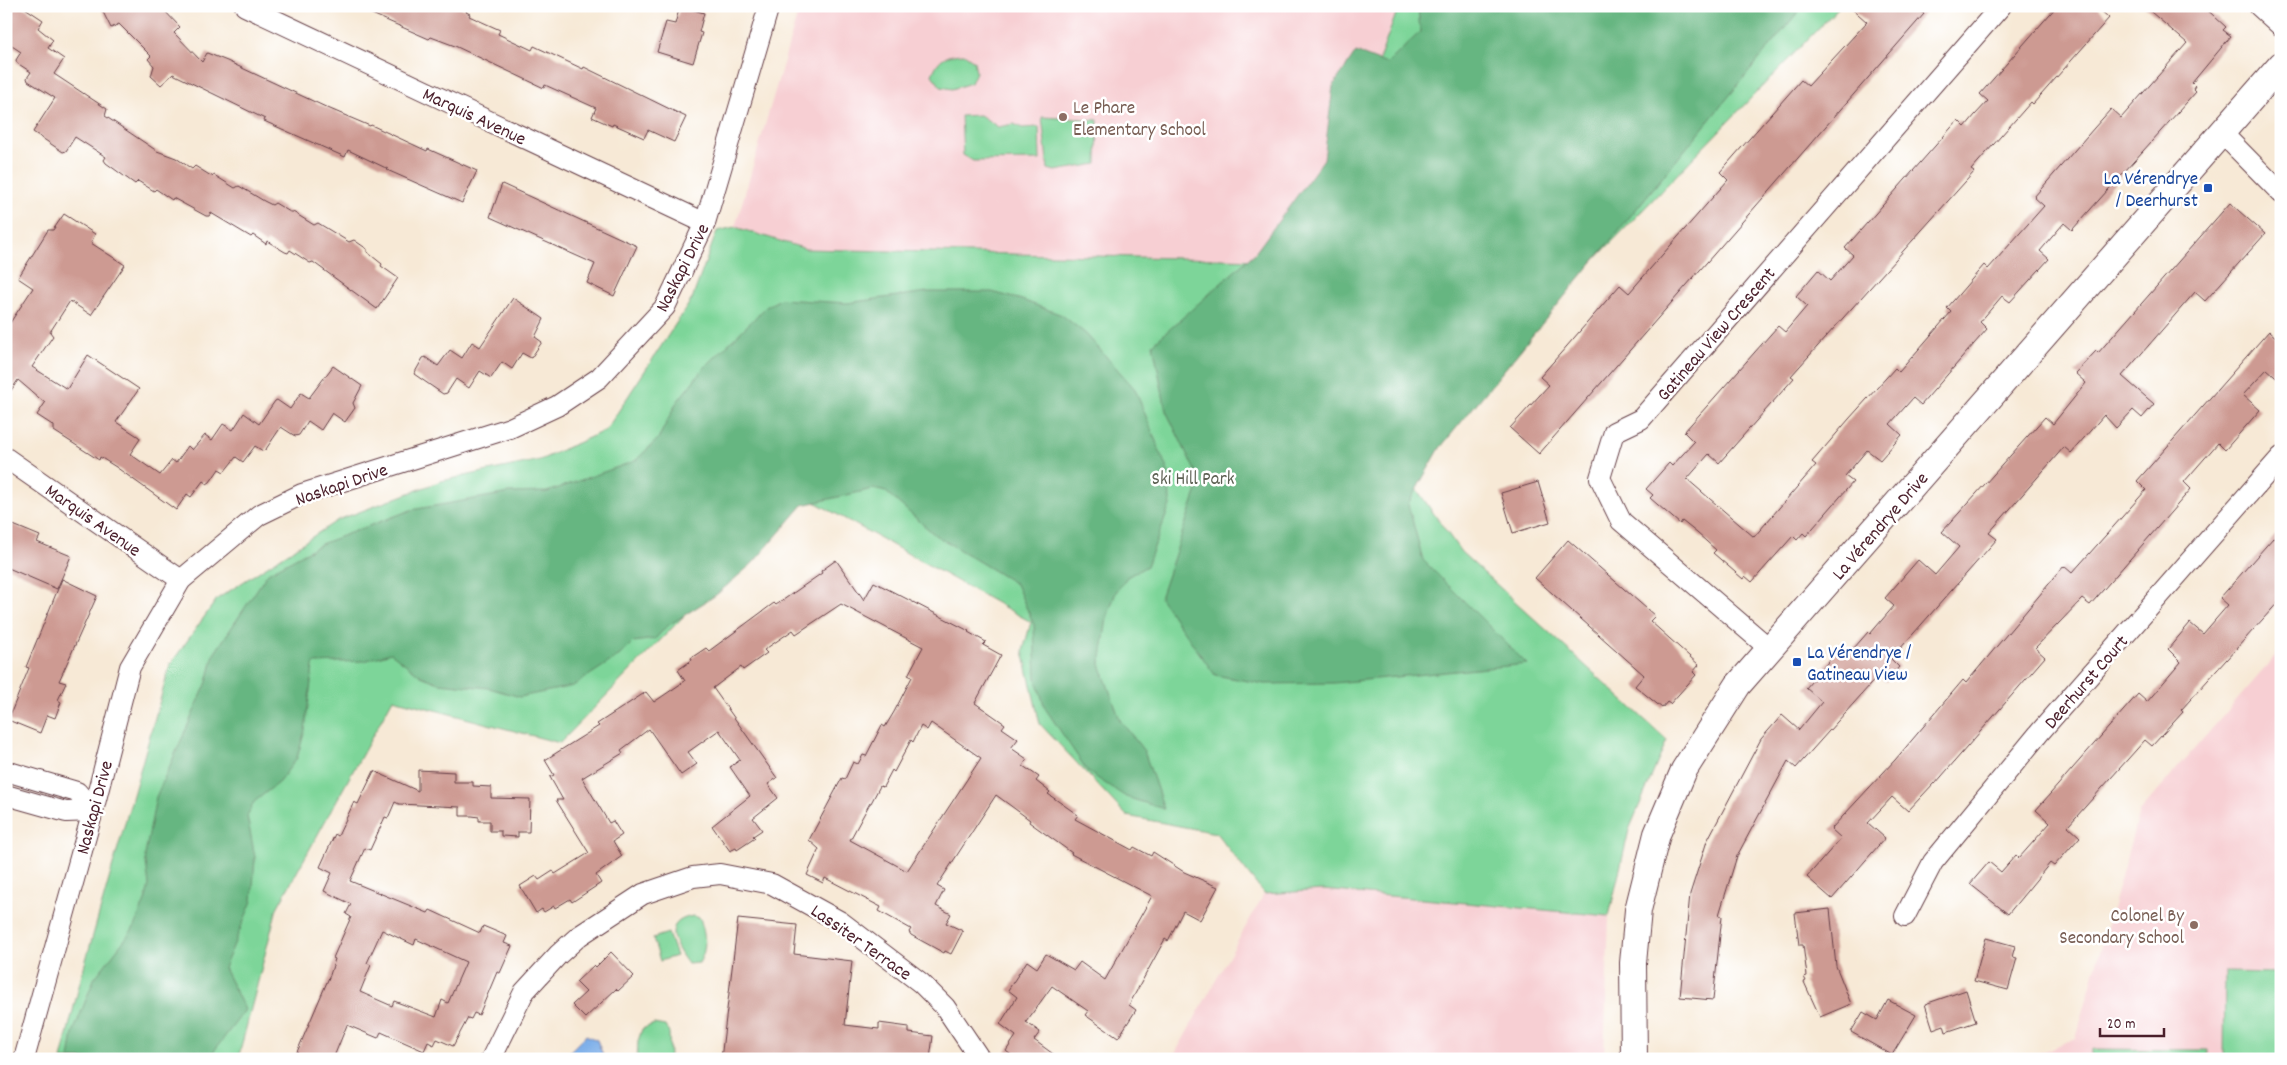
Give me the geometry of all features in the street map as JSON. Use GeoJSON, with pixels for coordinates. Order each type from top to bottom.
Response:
{"type":"FeatureCollection","features":[{"type":"Feature","properties":{"kind":"street","name":"Marquis Avenue"},"geometry":{"type":"LineString","coordinates":[[245,6],[705,223]]}},
{"type":"Feature","properties":{"kind":"street","name":"Naskapi Drive"},"geometry":{"type":"LineString","coordinates":[[24,1059],[93,811],[130,667],[181,580],[259,515],[293,498],[510,428],[557,406],[599,378],[665,307],[705,223],[769,6]]}},
{"type":"Feature","properties":{"kind":"street","name":"Gatineau View Crescent"},"geometry":{"type":"LineString","coordinates":[[1770,649],[1621,521],[1600,478],[1614,432],[1641,419],[2001,6]]}},
{"type":"Feature","properties":{"kind":"street"},"geometry":{"type":"LineString","coordinates":[[2259,6],[2281,26]]}},
{"type":"Feature","properties":{"kind":"street","name":"La Vérendrye Drive"},"geometry":{"type":"LineString","coordinates":[[1634,1059],[1633,963],[1638,910],[1658,834],[1684,770],[1738,685],[2281,65]]}},
{"type":"Feature","properties":{"kind":"street"},"geometry":{"type":"LineString","coordinates":[[2222,133],[2281,193]]}},
{"type":"Feature","properties":{"kind":"street","name":"Deerhurst Court"},"geometry":{"type":"LineString","coordinates":[[1905,916],[1933,862],[2040,732],[2281,457]]}},
{"type":"Feature","properties":{"kind":"street","name":"Marquis Avenue"},"geometry":{"type":"LineString","coordinates":[[6,458],[181,580]]}},
{"type":"Feature","properties":{"kind":"street"},"geometry":{"type":"LineString","coordinates":[[6,771],[76,792],[93,811]]}},
{"type":"Feature","properties":{"kind":"street"},"geometry":{"type":"LineString","coordinates":[[6,795],[66,812],[93,811]]}},
{"type":"Feature","properties":{"kind":"street","name":"Lassiter Terrace"},"geometry":{"type":"LineString","coordinates":[[492,1059],[524,992],[558,955],[579,936],[643,894],[693,877],[720,874],[772,884],[842,922],[927,989],[945,1007],[980,1059]]}},
{"type":"Feature","properties":{"kind":"shaded area","name":"Le Phare Elementary School"},"geometry":{"type":"Polygon","coordinates":[[[800,6],[1399,6],[1304,261],[806,249],[735,227],[800,6]]]}},
{"type":"Feature","properties":{"kind":"shaded area","name":"Colonel By Secondary School"},"geometry":{"type":"Polygon","coordinates":[[[2281,650],[2281,1059],[2025,1059],[2076,1038],[2139,812],[2281,650]]]}},
{"type":"Feature","properties":{"kind":"shaded area"},"geometry":{"type":"Polygon","coordinates":[[[1323,890],[1609,916],[1604,1059],[1172,1059],[1264,894],[1323,890]]]}},
{"type":"Feature","properties":{"kind":"green space","name":"Ski Hill Park"},"geometry":{"type":"Polygon","coordinates":[[[1399,6],[1840,6],[1520,337],[1410,480],[1461,552],[1667,740],[1629,830],[1609,916],[1323,890],[1264,894],[1216,833],[1127,816],[1040,724],[1023,651],[1031,622],[802,495],[560,743],[393,699],[277,908],[238,1059],[61,1059],[82,974],[170,665],[217,599],[338,520],[441,481],[540,460],[606,430],[692,299],[717,231],[735,227],[806,249],[1304,261],[1399,6]]]}},
{"type":"Feature","properties":{"kind":"green space"},"geometry":{"type":"Polygon","coordinates":[[[1418,6],[1803,6],[1440,448],[1408,504],[1423,560],[1527,664],[1334,683],[1264,684],[1215,675],[1160,598],[1200,481],[1166,411],[1153,344],[1255,253],[1324,159],[1333,86],[1356,52],[1387,64],[1420,32],[1418,6]]]}},
{"type":"Feature","properties":{"kind":"green space"},"geometry":{"type":"Polygon","coordinates":[[[964,54],[974,61],[976,72],[971,83],[952,89],[941,87],[932,75],[937,64],[947,56],[964,54]]]}},
{"type":"Feature","properties":{"kind":"green space"},"geometry":{"type":"Polygon","coordinates":[[[980,115],[998,127],[1014,124],[1022,128],[1039,127],[1040,160],[973,161],[963,155],[961,116],[980,115]]]}},
{"type":"Feature","properties":{"kind":"green space"},"geometry":{"type":"Polygon","coordinates":[[[1042,117],[1098,120],[1097,164],[1055,171],[1048,169],[1042,117]]]}},
{"type":"Feature","properties":{"kind":"green space"},"geometry":{"type":"Polygon","coordinates":[[[927,292],[992,292],[1022,300],[1062,315],[1086,334],[1135,389],[1169,474],[1170,505],[1147,566],[1127,577],[1116,592],[1107,618],[1100,664],[1120,720],[1144,751],[1164,809],[1126,797],[1088,772],[1045,708],[1036,679],[1034,625],[1016,584],[935,535],[886,492],[873,489],[803,505],[753,563],[716,595],[666,627],[655,639],[633,642],[620,655],[573,686],[520,697],[489,688],[439,683],[421,676],[391,653],[364,661],[315,663],[313,666],[305,730],[297,758],[279,782],[254,802],[247,816],[255,857],[252,901],[224,968],[245,1010],[208,1059],[69,1059],[73,1033],[94,979],[133,929],[145,901],[149,885],[145,855],[156,797],[207,682],[214,654],[268,573],[321,544],[411,510],[509,493],[547,492],[635,461],[658,439],[677,402],[702,370],[766,307],[780,299],[847,303],[927,292]]]}},
{"type":"Feature","properties":{"kind":"green space"},"geometry":{"type":"Polygon","coordinates":[[[693,916],[700,918],[705,947],[699,963],[688,964],[675,942],[673,929],[683,919],[693,916]]]}},
{"type":"Feature","properties":{"kind":"green space"},"geometry":{"type":"Polygon","coordinates":[[[668,933],[676,956],[660,961],[653,938],[668,933]]]}},
{"type":"Feature","properties":{"kind":"green space"},"geometry":{"type":"Polygon","coordinates":[[[2225,972],[2281,973],[2281,1059],[2224,1059],[2225,972]]]}},
{"type":"Feature","properties":{"kind":"green space"},"geometry":{"type":"Polygon","coordinates":[[[654,1024],[665,1026],[669,1033],[670,1059],[637,1059],[638,1041],[642,1029],[654,1024]]]}},
{"type":"Feature","properties":{"kind":"green space"},"geometry":{"type":"Polygon","coordinates":[[[2092,1049],[2208,1050],[2208,1059],[2092,1059],[2092,1049]]]}},
{"type":"Feature","properties":{"kind":"water"},"geometry":{"type":"Polygon","coordinates":[[[586,1035],[597,1040],[603,1055],[599,1059],[562,1059],[586,1035]]]}},
{"type":"Feature","properties":{"kind":"building"},"geometry":{"type":"Polygon","coordinates":[[[6,6],[22,6],[43,20],[38,28],[53,40],[48,48],[64,59],[54,74],[107,109],[105,116],[157,151],[176,158],[192,169],[195,166],[235,188],[239,186],[272,205],[275,203],[314,225],[318,223],[349,242],[354,240],[367,249],[367,252],[382,264],[381,266],[398,278],[377,309],[313,262],[310,263],[290,250],[288,253],[267,241],[266,244],[211,213],[209,216],[206,216],[173,198],[172,200],[156,189],[154,191],[138,181],[135,184],[106,163],[104,160],[106,157],[75,137],[66,151],[63,152],[33,132],[55,98],[28,81],[27,78],[31,72],[17,63],[16,60],[21,52],[6,42],[6,6]]]}},
{"type":"Feature","properties":{"kind":"building"},"geometry":{"type":"Polygon","coordinates":[[[100,6],[160,6],[180,27],[174,33],[202,62],[207,53],[330,109],[477,171],[462,203],[387,170],[348,150],[345,157],[264,121],[265,119],[173,74],[161,85],[151,76],[154,66],[148,59],[151,56],[119,24],[111,28],[100,6]]]}},
{"type":"Feature","properties":{"kind":"building"},"geometry":{"type":"Polygon","coordinates":[[[354,6],[458,6],[467,10],[466,12],[470,14],[469,16],[500,30],[498,34],[532,50],[534,46],[583,69],[584,67],[686,117],[674,142],[648,130],[644,138],[592,117],[596,108],[545,85],[544,88],[455,46],[431,37],[429,39],[354,6]]]}},
{"type":"Feature","properties":{"kind":"building"},"geometry":{"type":"Polygon","coordinates":[[[680,6],[704,13],[699,32],[702,33],[693,63],[657,52],[666,22],[675,24],[680,6]]]}},
{"type":"Feature","properties":{"kind":"building"},"geometry":{"type":"Polygon","coordinates":[[[1849,6],[1915,6],[1924,14],[1539,454],[1510,428],[1549,385],[1540,377],[1620,285],[1629,293],[1728,180],[1720,172],[1801,80],[1808,86],[1867,22],[1849,6]]]}},
{"type":"Feature","properties":{"kind":"building"},"geometry":{"type":"Polygon","coordinates":[[[2057,6],[2096,6],[2109,18],[2033,104],[2031,102],[1971,170],[1974,172],[1791,376],[1794,378],[1719,463],[1709,454],[1687,479],[1754,537],[1816,465],[1812,462],[1849,419],[1895,368],[1899,372],[1951,312],[1947,308],[1984,265],[1988,269],[2044,206],[2034,197],[2094,128],[2111,109],[2121,118],[2187,43],[2144,6],[2203,6],[2226,27],[2223,30],[2231,36],[2192,83],[2195,86],[2193,89],[2196,92],[2072,230],[2064,223],[2040,251],[2049,259],[2010,302],[2002,296],[1980,322],[1987,329],[1921,405],[1913,398],[1890,424],[1902,435],[1880,460],[1867,450],[1845,476],[1853,482],[1806,536],[1803,533],[1797,540],[1793,536],[1752,582],[1745,576],[1743,579],[1713,553],[1716,550],[1697,533],[1682,521],[1680,524],[1650,498],[1653,495],[1646,489],[1669,463],[1672,466],[1694,442],[1684,432],[1778,326],[1785,332],[1807,306],[1796,296],[1818,270],[1830,281],[1853,255],[1845,248],[1958,120],[1965,127],[1988,101],[1980,94],[2057,6]]]}},
{"type":"Feature","properties":{"kind":"building"},"geometry":{"type":"Polygon","coordinates":[[[502,184],[637,246],[614,296],[587,283],[595,264],[490,217],[502,184]]]}},
{"type":"Feature","properties":{"kind":"building"},"geometry":{"type":"Polygon","coordinates":[[[2230,203],[2265,234],[2205,301],[2195,292],[2122,376],[2154,404],[2142,418],[2133,410],[2116,428],[2104,415],[2071,453],[2064,447],[1989,533],[1997,539],[1891,659],[1899,667],[1886,682],[1878,676],[1796,768],[1788,761],[1737,856],[1719,915],[1722,916],[1713,1000],[1680,997],[1690,894],[1707,841],[1761,739],[1782,715],[1799,730],[1822,702],[1806,688],[1839,649],[1847,656],[1868,632],[1870,634],[1894,606],[1885,598],[1918,560],[1935,575],[1959,547],[1942,532],[2045,417],[2053,424],[2086,383],[2075,373],[2096,351],[2098,353],[2230,203]]]}},
{"type":"Feature","properties":{"kind":"building"},"geometry":{"type":"Polygon","coordinates":[[[64,214],[95,234],[91,243],[125,265],[91,315],[70,301],[50,332],[53,336],[32,367],[67,389],[88,355],[139,389],[116,422],[140,439],[130,454],[160,475],[172,460],[176,463],[188,446],[192,450],[205,435],[212,440],[223,424],[233,430],[244,413],[259,424],[275,401],[277,400],[290,409],[301,393],[309,398],[333,366],[362,386],[353,403],[355,408],[345,422],[332,413],[321,430],[308,421],[299,435],[295,436],[281,427],[266,449],[263,451],[255,446],[243,462],[236,457],[224,472],[219,469],[210,482],[207,484],[203,481],[191,497],[187,494],[176,510],[116,467],[100,457],[99,460],[54,431],[54,426],[37,415],[45,403],[18,380],[6,398],[6,329],[33,288],[18,278],[48,230],[53,230],[64,214]]]}},
{"type":"Feature","properties":{"kind":"building"},"geometry":{"type":"Polygon","coordinates":[[[513,298],[544,319],[535,337],[542,342],[531,358],[522,353],[512,369],[502,362],[491,378],[480,371],[469,388],[456,379],[447,393],[443,394],[414,374],[425,357],[438,366],[450,350],[462,358],[472,342],[480,347],[513,298]]]}},
{"type":"Feature","properties":{"kind":"building"},"geometry":{"type":"Polygon","coordinates":[[[2269,331],[2281,342],[2281,381],[2267,369],[2243,395],[2260,410],[2225,450],[2218,443],[2184,482],[2191,489],[2090,605],[2082,599],[2035,648],[2045,657],[1935,784],[1908,811],[1892,797],[1868,823],[1885,838],[1832,899],[1807,877],[1841,838],[1831,829],[1895,760],[1963,680],[1966,683],[2064,566],[2072,573],[2146,490],[2137,481],[2269,331]]]}},
{"type":"Feature","properties":{"kind":"building"},"geometry":{"type":"Polygon","coordinates":[[[1538,482],[1550,522],[1513,533],[1501,493],[1538,482]]]}},
{"type":"Feature","properties":{"kind":"building"},"geometry":{"type":"Polygon","coordinates":[[[6,522],[40,536],[37,542],[71,556],[57,589],[6,567],[6,522]]]}},
{"type":"Feature","properties":{"kind":"building"},"geometry":{"type":"Polygon","coordinates":[[[2281,529],[2281,599],[2181,710],[2183,712],[2152,746],[2145,740],[2068,826],[2080,837],[2054,866],[2050,863],[2008,914],[1970,884],[1989,862],[2001,872],[2016,855],[2019,858],[2050,823],[2036,810],[2138,694],[2147,702],[2181,662],[2168,649],[2190,623],[2203,634],[2228,605],[2220,598],[2281,529]]]}},
{"type":"Feature","properties":{"kind":"building"},"geometry":{"type":"Polygon","coordinates":[[[1568,540],[1655,616],[1650,621],[1699,665],[1693,672],[1696,675],[1670,704],[1667,702],[1662,708],[1635,686],[1644,675],[1535,578],[1568,540]]]}},
{"type":"Feature","properties":{"kind":"building"},"geometry":{"type":"Polygon","coordinates":[[[836,560],[864,600],[874,582],[969,631],[986,642],[983,645],[1001,655],[975,703],[1005,724],[1002,728],[1018,739],[1011,748],[1027,759],[1023,766],[1039,777],[1036,781],[1050,792],[1048,794],[1078,815],[1075,819],[1132,850],[1134,847],[1151,856],[1153,852],[1184,872],[1218,887],[1200,920],[1183,911],[1168,941],[1165,939],[1129,1005],[1136,1010],[1118,1038],[1085,1015],[1088,1011],[1052,986],[1026,1022],[1040,1032],[1034,1040],[1060,1059],[1016,1059],[1006,1051],[1016,1036],[1000,1024],[1017,997],[1008,990],[1027,961],[1037,968],[1046,954],[1074,970],[1080,962],[1105,980],[1152,896],[1071,854],[996,795],[937,886],[944,890],[936,906],[951,914],[946,923],[963,931],[951,954],[945,951],[944,953],[911,935],[909,932],[911,929],[879,911],[881,907],[825,878],[823,883],[807,875],[819,849],[809,840],[842,778],[845,779],[853,762],[858,764],[863,755],[866,756],[882,725],[885,727],[894,712],[912,677],[908,675],[923,647],[841,604],[796,634],[793,630],[764,650],[767,653],[743,670],[741,667],[713,688],[777,778],[768,784],[778,798],[753,818],[762,830],[753,836],[755,838],[737,850],[736,848],[730,851],[712,826],[750,796],[730,767],[740,760],[719,730],[688,752],[697,764],[681,775],[649,729],[621,750],[623,753],[582,778],[609,823],[613,821],[622,835],[613,841],[622,856],[596,875],[601,883],[572,902],[570,899],[555,908],[554,906],[544,912],[542,909],[536,913],[520,886],[536,876],[539,880],[553,871],[555,874],[589,853],[556,800],[563,800],[550,777],[554,775],[545,760],[599,726],[597,724],[646,692],[654,702],[685,681],[678,670],[692,660],[691,658],[706,648],[709,651],[774,603],[776,605],[822,573],[821,571],[836,560]],[[931,723],[927,730],[921,726],[913,742],[911,740],[894,772],[892,770],[883,787],[880,786],[850,840],[907,871],[981,758],[931,723]]]}},
{"type":"Feature","properties":{"kind":"building"},"geometry":{"type":"Polygon","coordinates":[[[62,579],[97,596],[59,681],[66,683],[58,700],[61,702],[55,718],[47,715],[40,733],[8,720],[29,668],[26,667],[62,579]]]}},
{"type":"Feature","properties":{"kind":"building"},"geometry":{"type":"Polygon","coordinates":[[[418,770],[454,772],[454,782],[473,782],[473,786],[491,787],[491,798],[530,799],[529,832],[518,832],[518,837],[501,836],[501,831],[490,831],[490,821],[479,821],[479,817],[460,816],[460,807],[399,804],[395,802],[388,818],[385,817],[370,850],[365,848],[350,881],[428,913],[430,910],[480,933],[483,926],[507,936],[504,943],[512,946],[500,973],[497,972],[479,1015],[474,1013],[471,1019],[468,1018],[453,1046],[437,1039],[434,1045],[428,1042],[424,1051],[381,1032],[378,1038],[347,1025],[333,1059],[294,1059],[330,975],[335,959],[333,958],[351,917],[346,914],[351,904],[324,891],[332,873],[320,867],[335,834],[338,836],[354,802],[358,804],[374,771],[418,791],[418,770]],[[382,930],[367,963],[371,965],[360,992],[392,1006],[394,1001],[436,1017],[442,1000],[448,1003],[466,962],[416,939],[414,945],[382,930]]]}},
{"type":"Feature","properties":{"kind":"building"},"geometry":{"type":"Polygon","coordinates":[[[1830,909],[1836,966],[1851,1004],[1820,1017],[1804,982],[1806,981],[1804,977],[1807,976],[1803,945],[1799,945],[1795,913],[1830,909]]]}},
{"type":"Feature","properties":{"kind":"building"},"geometry":{"type":"Polygon","coordinates":[[[738,919],[797,925],[794,954],[852,961],[845,1025],[879,1029],[879,1023],[909,1027],[909,1033],[933,1036],[930,1059],[721,1059],[738,919]]]}},
{"type":"Feature","properties":{"kind":"building"},"geometry":{"type":"Polygon","coordinates":[[[1986,938],[2015,946],[2012,957],[2017,958],[2008,990],[1974,981],[1986,938]]]}},
{"type":"Feature","properties":{"kind":"building"},"geometry":{"type":"Polygon","coordinates":[[[611,952],[634,976],[618,991],[616,989],[585,1018],[572,1005],[586,992],[576,982],[594,965],[596,967],[611,952]]]}},
{"type":"Feature","properties":{"kind":"building"},"geometry":{"type":"Polygon","coordinates":[[[1966,990],[1976,1022],[1946,1032],[1944,1025],[1933,1029],[1925,1004],[1966,990]]]}},
{"type":"Feature","properties":{"kind":"building"},"geometry":{"type":"Polygon","coordinates":[[[1888,1000],[1916,1015],[1892,1055],[1851,1032],[1863,1012],[1877,1020],[1888,1000]]]}},
{"type":"Feature","properties":{"kind":"place","name":"Le Phare Elementary School"},"geometry":{"type":"Point","coordinates":[1063,117]}},
{"type":"Feature","properties":{"kind":"place","name":"La Vérendrye / Deerhurst"},"geometry":{"type":"Point","coordinates":[2208,188]}},
{"type":"Feature","properties":{"kind":"place","name":"La Vérendrye / Gatineau View"},"geometry":{"type":"Point","coordinates":[1797,662]}},
{"type":"Feature","properties":{"kind":"place","name":"Colonel By Secondary School"},"geometry":{"type":"Point","coordinates":[2194,925]}}]}
